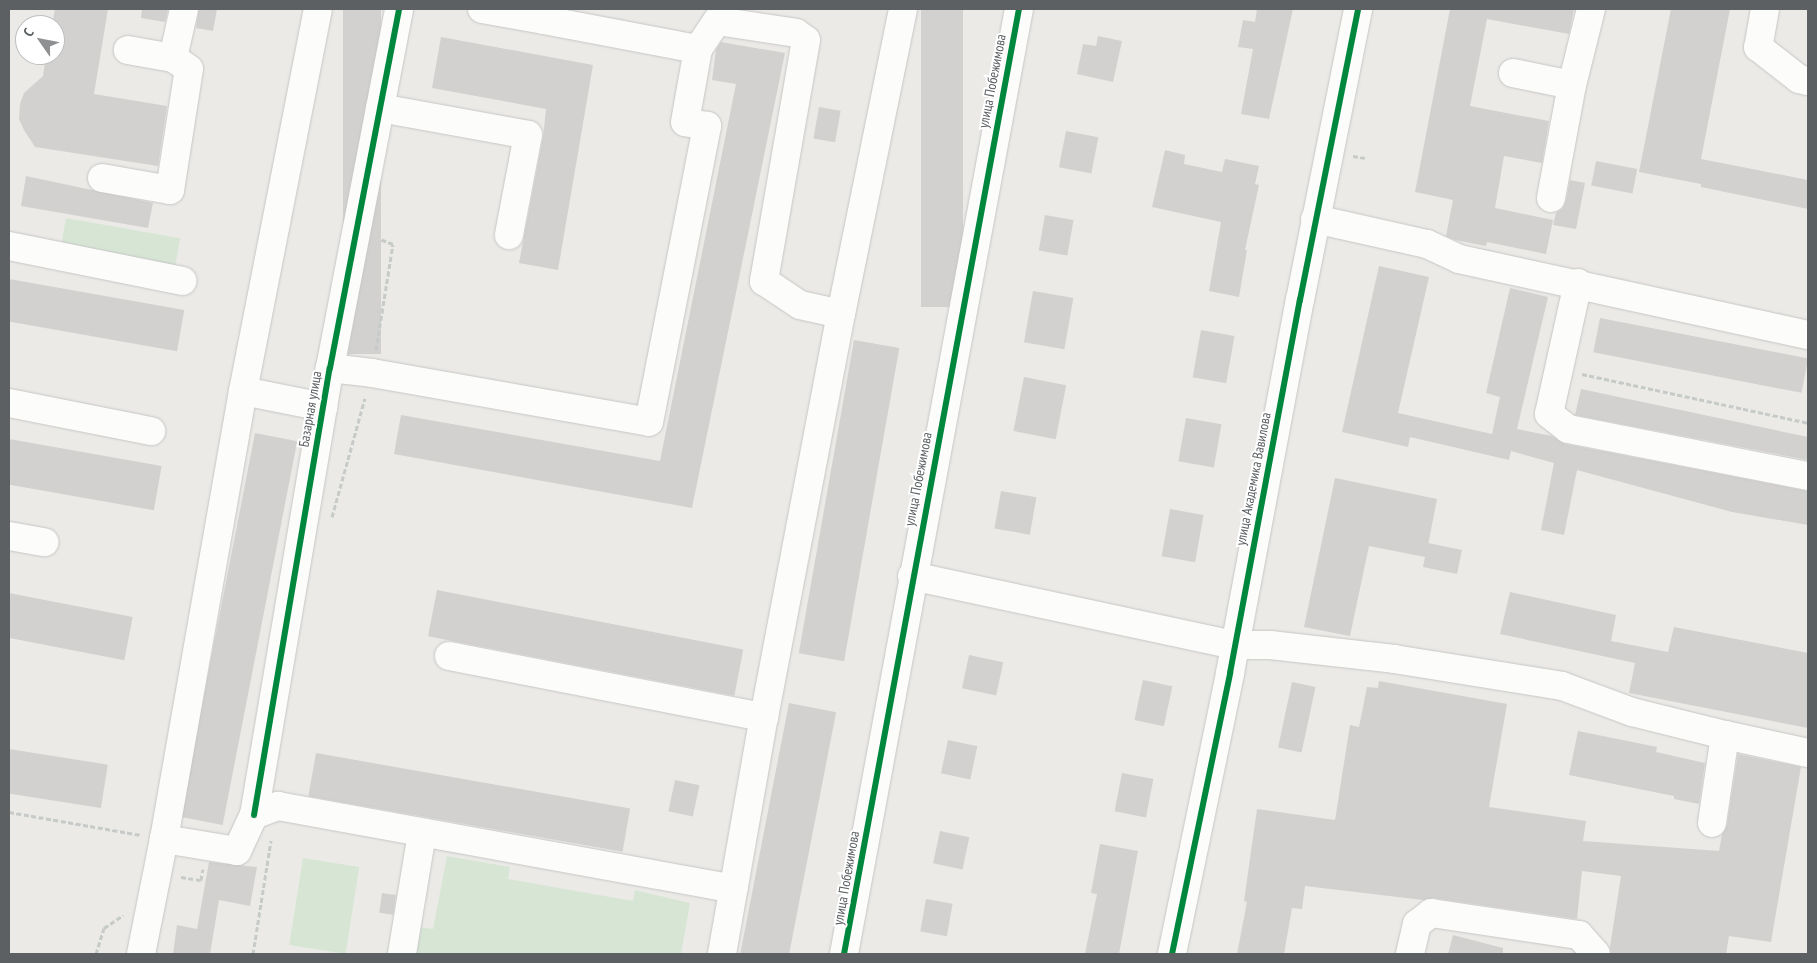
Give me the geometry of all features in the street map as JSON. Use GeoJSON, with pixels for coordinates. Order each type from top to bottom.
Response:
{"type":"FeatureCollection","features":[{"type":"Feature","properties":{"kind":"street"},"geometry":{"type":"LineString","coordinates":[[174,58],[184,9]]}},
{"type":"Feature","properties":{"kind":"street"},"geometry":{"type":"LineString","coordinates":[[141,954],[164,839],[243,391],[318,9]]}},
{"type":"Feature","properties":{"kind":"street","name":"Базарная улица"},"geometry":{"type":"LineString","coordinates":[[164,839],[237,851],[266,811],[323,407],[399,9]]}},
{"type":"Feature","properties":{"kind":"street"},"geometry":{"type":"LineString","coordinates":[[482,9],[545,15],[698,49]]}},
{"type":"Feature","properties":{"kind":"street"},"geometry":{"type":"LineString","coordinates":[[722,954],[764,717],[841,314],[903,9]]}},
{"type":"Feature","properties":{"kind":"street","name":"улица Побежимова"},"geometry":{"type":"LineString","coordinates":[[844,954],[912,576],[1019,9]]}},
{"type":"Feature","properties":{"kind":"street","name":"улица Академика Вавилова"},"geometry":{"type":"LineString","coordinates":[[1172,954],[1235,645],[1315,219],[1358,9]]}},
{"type":"Feature","properties":{"kind":"street"},"geometry":{"type":"LineString","coordinates":[[1552,198],[1572,85],[1590,9]]}},
{"type":"Feature","properties":{"kind":"street"},"geometry":{"type":"LineString","coordinates":[[1765,9],[1758,47],[1799,79],[1808,81]]}},
{"type":"Feature","properties":{"kind":"street"},"geometry":{"type":"LineString","coordinates":[[330,368],[372,373],[649,422],[707,126],[685,122],[698,49],[717,21],[796,33],[806,40],[764,281],[800,305],[841,314]]}},
{"type":"Feature","properties":{"kind":"street"},"geometry":{"type":"LineString","coordinates":[[102,178],[170,190],[189,69],[174,58],[128,50]]}},
{"type":"Feature","properties":{"kind":"street"},"geometry":{"type":"LineString","coordinates":[[1513,73],[1572,85]]}},
{"type":"Feature","properties":{"kind":"street"},"geometry":{"type":"LineString","coordinates":[[380,108],[528,135],[509,235]]}},
{"type":"Feature","properties":{"kind":"street"},"geometry":{"type":"LineString","coordinates":[[1315,219],[1427,244],[1459,259],[1808,335]]}},
{"type":"Feature","properties":{"kind":"street"},"geometry":{"type":"LineString","coordinates":[[9,246],[182,280]]}},
{"type":"Feature","properties":{"kind":"street"},"geometry":{"type":"LineString","coordinates":[[1578,284],[1549,414],[1568,428],[1808,476]]}},
{"type":"Feature","properties":{"kind":"street"},"geometry":{"type":"LineString","coordinates":[[243,391],[323,407]]}},
{"type":"Feature","properties":{"kind":"street"},"geometry":{"type":"LineString","coordinates":[[9,403],[151,431]]}},
{"type":"Feature","properties":{"kind":"street"},"geometry":{"type":"LineString","coordinates":[[9,536],[44,542]]}},
{"type":"Feature","properties":{"kind":"street"},"geometry":{"type":"LineString","coordinates":[[912,576],[1235,645],[1270,645],[1394,658],[1562,686],[1632,712],[1725,735],[1808,752]]}},
{"type":"Feature","properties":{"kind":"street"},"geometry":{"type":"LineString","coordinates":[[448,656],[764,717]]}},
{"type":"Feature","properties":{"kind":"street"},"geometry":{"type":"LineString","coordinates":[[1712,823],[1725,735]]}},
{"type":"Feature","properties":{"kind":"street"},"geometry":{"type":"LineString","coordinates":[[266,811],[422,833],[734,889]]}},
{"type":"Feature","properties":{"kind":"street"},"geometry":{"type":"LineString","coordinates":[[402,954],[422,833]]}},
{"type":"Feature","properties":{"kind":"street"},"geometry":{"type":"LineString","coordinates":[[1410,954],[1417,924],[1431,913],[1579,936],[1596,954]]}},
{"type":"Feature","properties":{"kind":"path"},"geometry":{"type":"LineString","coordinates":[[331,520],[372,373],[393,244],[376,238]]}},
{"type":"Feature","properties":{"kind":"path"},"geometry":{"type":"LineString","coordinates":[[1559,370],[1808,423]]}},
{"type":"Feature","properties":{"kind":"path"},"geometry":{"type":"LineString","coordinates":[[253,954],[266,811]]}},
{"type":"Feature","properties":{"kind":"path"},"geometry":{"type":"LineString","coordinates":[[9,812],[164,839]]}},
{"type":"Feature","properties":{"kind":"path"},"geometry":{"type":"LineString","coordinates":[[96,954],[104,928],[126,913],[150,907]]}},
{"type":"Feature","properties":{"kind":"green space"},"geometry":{"type":"Polygon","coordinates":[[[66,218],[180,238],[175,268],[61,248],[66,218]]]}},
{"type":"Feature","properties":{"kind":"green space"},"geometry":{"type":"Polygon","coordinates":[[[447,856],[510,867],[508,879],[633,901],[635,890],[690,903],[681,954],[412,954],[417,927],[433,929],[447,856]]]}},
{"type":"Feature","properties":{"kind":"green space"},"geometry":{"type":"Polygon","coordinates":[[[303,858],[359,867],[346,954],[289,945],[303,858]]]}},
{"type":"Feature","properties":{"kind":"building"},"geometry":{"type":"Polygon","coordinates":[[[55,9],[108,9],[94,94],[167,106],[158,166],[35,147],[19,119],[20,104],[24,93],[43,76],[45,65],[65,65],[65,15],[54,15],[55,9]]]}},
{"type":"Feature","properties":{"kind":"building"},"geometry":{"type":"Polygon","coordinates":[[[142,9],[168,9],[165,22],[141,18],[142,9]]]}},
{"type":"Feature","properties":{"kind":"building"},"geometry":{"type":"Polygon","coordinates":[[[199,9],[217,9],[213,31],[196,28],[199,9]]]}},
{"type":"Feature","properties":{"kind":"building"},"geometry":{"type":"Polygon","coordinates":[[[343,9],[381,9],[381,354],[343,354],[343,9]]]}},
{"type":"Feature","properties":{"kind":"building"},"geometry":{"type":"Polygon","coordinates":[[[921,9],[963,9],[963,307],[921,307],[921,9]]]}},
{"type":"Feature","properties":{"kind":"building"},"geometry":{"type":"Polygon","coordinates":[[[1257,9],[1293,9],[1269,119],[1241,114],[1253,49],[1238,47],[1243,20],[1255,22],[1257,9]]]}},
{"type":"Feature","properties":{"kind":"building"},"geometry":{"type":"Polygon","coordinates":[[[1450,9],[1574,9],[1569,34],[1487,19],[1470,106],[1549,121],[1542,163],[1504,156],[1495,208],[1553,220],[1546,254],[1487,242],[1486,246],[1455,240],[1446,236],[1453,200],[1415,192],[1450,9]]]}},
{"type":"Feature","properties":{"kind":"building"},"geometry":{"type":"Polygon","coordinates":[[[1671,9],[1730,9],[1701,159],[1808,180],[1808,209],[1701,187],[1701,184],[1639,172],[1671,9]]]}},
{"type":"Feature","properties":{"kind":"building"},"geometry":{"type":"Polygon","coordinates":[[[1098,36],[1122,41],[1113,82],[1077,74],[1083,44],[1096,46],[1098,36]]]}},
{"type":"Feature","properties":{"kind":"building"},"geometry":{"type":"Polygon","coordinates":[[[441,37],[593,65],[558,270],[519,263],[543,138],[546,109],[432,88],[441,37]]]}},
{"type":"Feature","properties":{"kind":"building"},"geometry":{"type":"Polygon","coordinates":[[[721,42],[785,53],[692,508],[394,454],[401,415],[660,461],[736,84],[712,80],[716,50],[721,42]]]}},
{"type":"Feature","properties":{"kind":"building"},"geometry":{"type":"Polygon","coordinates":[[[819,107],[841,111],[835,142],[813,139],[819,107]]]}},
{"type":"Feature","properties":{"kind":"building"},"geometry":{"type":"Polygon","coordinates":[[[1066,131],[1098,137],[1091,174],[1059,167],[1066,131]]]}},
{"type":"Feature","properties":{"kind":"building"},"geometry":{"type":"Polygon","coordinates":[[[1165,150],[1185,155],[1184,164],[1222,172],[1225,159],[1259,166],[1255,184],[1259,185],[1245,250],[1247,250],[1239,297],[1209,291],[1221,222],[1152,207],[1165,150]]]}},
{"type":"Feature","properties":{"kind":"building"},"geometry":{"type":"Polygon","coordinates":[[[1596,161],[1637,169],[1632,194],[1591,186],[1596,161]]]}},
{"type":"Feature","properties":{"kind":"building"},"geometry":{"type":"Polygon","coordinates":[[[26,176],[153,203],[148,228],[21,206],[26,176]]]}},
{"type":"Feature","properties":{"kind":"building"},"geometry":{"type":"Polygon","coordinates":[[[1570,180],[1585,183],[1576,229],[1553,225],[1556,213],[1563,208],[1566,201],[1570,180]]]}},
{"type":"Feature","properties":{"kind":"building"},"geometry":{"type":"Polygon","coordinates":[[[1045,215],[1074,220],[1067,255],[1039,250],[1045,215]]]}},
{"type":"Feature","properties":{"kind":"building"},"geometry":{"type":"Polygon","coordinates":[[[1379,266],[1429,277],[1398,413],[1492,434],[1500,397],[1486,393],[1510,288],[1548,297],[1517,429],[1552,436],[1565,444],[1808,491],[1808,525],[1732,512],[1577,470],[1564,535],[1541,530],[1554,463],[1511,451],[1509,460],[1410,437],[1408,447],[1342,432],[1379,266]]]}},
{"type":"Feature","properties":{"kind":"building"},"geometry":{"type":"Polygon","coordinates":[[[9,279],[184,310],[177,351],[9,322],[9,279]]]}},
{"type":"Feature","properties":{"kind":"building"},"geometry":{"type":"Polygon","coordinates":[[[1033,291],[1073,298],[1064,349],[1024,342],[1033,291]]]}},
{"type":"Feature","properties":{"kind":"building"},"geometry":{"type":"Polygon","coordinates":[[[1600,318],[1808,358],[1801,393],[1593,352],[1600,318]]]}},
{"type":"Feature","properties":{"kind":"building"},"geometry":{"type":"Polygon","coordinates":[[[1201,330],[1234,336],[1226,383],[1193,377],[1201,330]]]}},
{"type":"Feature","properties":{"kind":"building"},"geometry":{"type":"Polygon","coordinates":[[[854,340],[899,348],[844,661],[799,653],[854,340]]]}},
{"type":"Feature","properties":{"kind":"building"},"geometry":{"type":"Polygon","coordinates":[[[1024,377],[1066,385],[1056,439],[1014,431],[1024,377]]]}},
{"type":"Feature","properties":{"kind":"building"},"geometry":{"type":"Polygon","coordinates":[[[1581,389],[1808,437],[1808,460],[1575,415],[1581,389]]]}},
{"type":"Feature","properties":{"kind":"building"},"geometry":{"type":"Polygon","coordinates":[[[1186,418],[1221,424],[1214,468],[1178,461],[1186,418]]]}},
{"type":"Feature","properties":{"kind":"building"},"geometry":{"type":"Polygon","coordinates":[[[255,433],[297,441],[223,825],[180,817],[255,433]]]}},
{"type":"Feature","properties":{"kind":"building"},"geometry":{"type":"Polygon","coordinates":[[[9,439],[162,466],[154,510],[9,485],[9,439]]]}},
{"type":"Feature","properties":{"kind":"building"},"geometry":{"type":"Polygon","coordinates":[[[1335,478],[1437,499],[1428,543],[1462,550],[1457,574],[1423,567],[1425,557],[1369,546],[1350,636],[1304,627],[1335,478]]]}},
{"type":"Feature","properties":{"kind":"building"},"geometry":{"type":"Polygon","coordinates":[[[1001,491],[1036,497],[1030,535],[994,528],[1001,491]]]}},
{"type":"Feature","properties":{"kind":"building"},"geometry":{"type":"Polygon","coordinates":[[[1170,509],[1203,515],[1195,562],[1162,556],[1170,509]]]}},
{"type":"Feature","properties":{"kind":"building"},"geometry":{"type":"Polygon","coordinates":[[[437,590],[743,650],[734,696],[428,636],[437,590]]]}},
{"type":"Feature","properties":{"kind":"building"},"geometry":{"type":"Polygon","coordinates":[[[1510,592],[1616,615],[1611,641],[1668,652],[1674,627],[1808,653],[1808,728],[1629,693],[1635,663],[1500,634],[1510,592]]]}},
{"type":"Feature","properties":{"kind":"building"},"geometry":{"type":"Polygon","coordinates":[[[9,593],[133,617],[124,660],[9,638],[9,593]]]}},
{"type":"Feature","properties":{"kind":"building"},"geometry":{"type":"Polygon","coordinates":[[[969,655],[1003,662],[996,696],[962,688],[969,655]]]}},
{"type":"Feature","properties":{"kind":"building"},"geometry":{"type":"Polygon","coordinates":[[[1143,680],[1172,686],[1164,726],[1134,720],[1143,680]]]}},
{"type":"Feature","properties":{"kind":"building"},"geometry":{"type":"Polygon","coordinates":[[[1379,681],[1507,704],[1489,807],[1586,821],[1583,841],[1719,851],[1722,834],[1727,825],[1738,754],[1801,767],[1771,942],[1729,936],[1726,954],[1611,954],[1610,947],[1621,876],[1582,871],[1577,919],[1433,898],[1423,900],[1305,886],[1302,909],[1292,908],[1284,954],[1237,954],[1247,902],[1244,901],[1257,809],[1335,820],[1350,725],[1359,727],[1367,687],[1378,688],[1379,681]]]}},
{"type":"Feature","properties":{"kind":"building"},"geometry":{"type":"Polygon","coordinates":[[[1292,682],[1315,687],[1302,753],[1278,748],[1292,682]]]}},
{"type":"Feature","properties":{"kind":"building"},"geometry":{"type":"Polygon","coordinates":[[[789,703],[836,712],[789,954],[740,954],[789,703]]]}},
{"type":"Feature","properties":{"kind":"building"},"geometry":{"type":"Polygon","coordinates":[[[1578,731],[1657,747],[1656,752],[1705,763],[1699,804],[1674,799],[1674,796],[1569,775],[1578,731]]]}},
{"type":"Feature","properties":{"kind":"building"},"geometry":{"type":"Polygon","coordinates":[[[948,740],[977,746],[970,779],[941,773],[948,740]]]}},
{"type":"Feature","properties":{"kind":"building"},"geometry":{"type":"Polygon","coordinates":[[[9,749],[108,765],[101,808],[9,794],[9,749]]]}},
{"type":"Feature","properties":{"kind":"building"},"geometry":{"type":"Polygon","coordinates":[[[316,753],[630,808],[623,852],[308,796],[316,753]]]}},
{"type":"Feature","properties":{"kind":"building"},"geometry":{"type":"Polygon","coordinates":[[[1122,773],[1153,779],[1146,817],[1115,811],[1122,773]]]}},
{"type":"Feature","properties":{"kind":"building"},"geometry":{"type":"Polygon","coordinates":[[[675,780],[699,785],[693,816],[668,811],[675,780]]]}},
{"type":"Feature","properties":{"kind":"building"},"geometry":{"type":"Polygon","coordinates":[[[940,831],[969,837],[962,870],[933,863],[940,831]]]}},
{"type":"Feature","properties":{"kind":"building"},"geometry":{"type":"Polygon","coordinates":[[[1100,844],[1138,851],[1119,954],[1085,954],[1097,894],[1091,893],[1100,844]]]}},
{"type":"Feature","properties":{"kind":"building"},"geometry":{"type":"Polygon","coordinates":[[[209,862],[257,867],[250,906],[219,900],[210,954],[173,954],[177,925],[197,929],[209,862]]]}},
{"type":"Feature","properties":{"kind":"building"},"geometry":{"type":"Polygon","coordinates":[[[382,893],[396,895],[393,915],[379,913],[382,893]]]}},
{"type":"Feature","properties":{"kind":"building"},"geometry":{"type":"Polygon","coordinates":[[[926,899],[953,904],[947,936],[920,931],[926,899]]]}},
{"type":"Feature","properties":{"kind":"building"},"geometry":{"type":"Polygon","coordinates":[[[1453,935],[1503,948],[1503,954],[1448,954],[1453,935]]]}},
{"type":"Feature","properties":{"kind":"cycle path"},"geometry":{"type":"LineString","coordinates":[[254,815],[330,368],[399,9]]}},
{"type":"Feature","properties":{"kind":"cycle path"},"geometry":{"type":"LineString","coordinates":[[844,954],[1019,9]]}},
{"type":"Feature","properties":{"kind":"cycle path"},"geometry":{"type":"LineString","coordinates":[[1172,954],[1230,673],[1300,300],[1358,9]]}}]}
